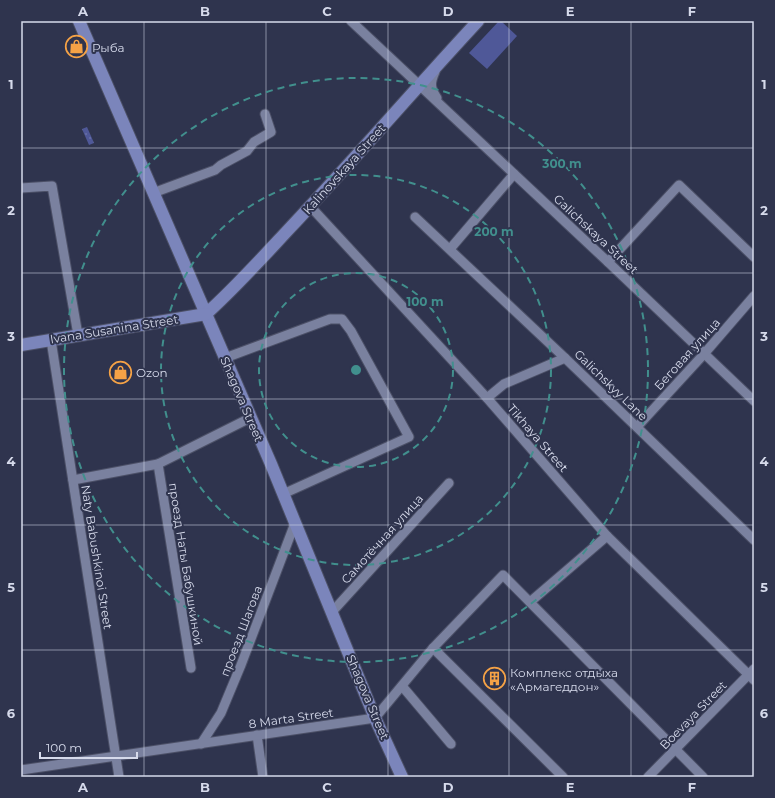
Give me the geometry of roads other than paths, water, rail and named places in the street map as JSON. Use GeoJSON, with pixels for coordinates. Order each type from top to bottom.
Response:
{"type":"FeatureCollection","features":[{"type":"Feature","properties":{"kind":"main road","name":"Shagova Street"},"geometry":{"type":"LineString","coordinates":[[80,21],[283,494],[375,718],[402,777]]}},
{"type":"Feature","properties":{"kind":"main road","name":"Kalinovskaya Street"},"geometry":{"type":"LineString","coordinates":[[206,314],[227,295],[310,206],[478,21]]}},
{"type":"Feature","properties":{"kind":"main road","name":"Ivana Susanina Street"},"geometry":{"type":"LineString","coordinates":[[21,345],[206,314]]}},
{"type":"Feature","properties":{"kind":"street","name":"Galichskaya Street"},"geometry":{"type":"LineString","coordinates":[[351,21],[754,401]]}},
{"type":"Feature","properties":{"kind":"street"},"geometry":{"type":"LineString","coordinates":[[439,63],[431,80],[431,86],[434,94],[444,108]]}},
{"type":"Feature","properties":{"kind":"street"},"geometry":{"type":"LineString","coordinates":[[153,194],[214,170],[220,165],[247,151],[254,142],[271,132],[265,114]]}},
{"type":"Feature","properties":{"kind":"street"},"geometry":{"type":"LineString","coordinates":[[450,249],[514,174]]}},
{"type":"Feature","properties":{"kind":"street"},"geometry":{"type":"LineString","coordinates":[[608,262],[679,185],[754,257]]}},
{"type":"Feature","properties":{"kind":"street"},"geometry":{"type":"LineString","coordinates":[[21,188],[52,186],[78,335]]}},
{"type":"Feature","properties":{"kind":"street","name":"Tikhaya Street"},"geometry":{"type":"LineString","coordinates":[[310,206],[487,398],[607,536],[752,675]]}},
{"type":"Feature","properties":{"kind":"street","name":"Galichskyy Lane"},"geometry":{"type":"LineString","coordinates":[[415,217],[565,358],[754,540]]}},
{"type":"Feature","properties":{"kind":"street","name":"Беговая улица"},"geometry":{"type":"LineString","coordinates":[[637,427],[704,354],[754,296]]}},
{"type":"Feature","properties":{"kind":"street"},"geometry":{"type":"LineString","coordinates":[[225,358],[330,319],[342,319],[351,331],[409,437],[283,494]]}},
{"type":"Feature","properties":{"kind":"street","name":"Naty Babushkinoi Street"},"geometry":{"type":"LineString","coordinates":[[51,340],[119,777]]}},
{"type":"Feature","properties":{"kind":"street"},"geometry":{"type":"LineString","coordinates":[[487,398],[504,384],[565,358]]}},
{"type":"Feature","properties":{"kind":"street"},"geometry":{"type":"LineString","coordinates":[[73,480],[158,464],[250,418]]}},
{"type":"Feature","properties":{"kind":"street","name":"проезд Наты Бабушкиной"},"geometry":{"type":"LineString","coordinates":[[158,464],[191,668]]}},
{"type":"Feature","properties":{"kind":"street","name":"Самотёчная улица"},"geometry":{"type":"LineString","coordinates":[[332,612],[449,483]]}},
{"type":"Feature","properties":{"kind":"street","name":"проезд Шагова"},"geometry":{"type":"LineString","coordinates":[[201,744],[221,713],[295,524]]}},
{"type":"Feature","properties":{"kind":"street"},"geometry":{"type":"LineString","coordinates":[[530,602],[607,536]]}},
{"type":"Feature","properties":{"kind":"street"},"geometry":{"type":"LineString","coordinates":[[375,718],[433,648],[503,575],[702,777]]}},
{"type":"Feature","properties":{"kind":"street"},"geometry":{"type":"LineString","coordinates":[[433,648],[563,777]]}},
{"type":"Feature","properties":{"kind":"street","name":"Boevaya Street"},"geometry":{"type":"LineString","coordinates":[[648,777],[752,675]]}},
{"type":"Feature","properties":{"kind":"street"},"geometry":{"type":"LineString","coordinates":[[402,686],[451,744]]}},
{"type":"Feature","properties":{"kind":"street","name":"8 Marta Street"},"geometry":{"type":"LineString","coordinates":[[21,770],[375,718]]}},
{"type":"Feature","properties":{"kind":"street"},"geometry":{"type":"LineString","coordinates":[[257,735],[263,777]]}},
{"type":"Feature","properties":{"kind":"place","name":"Рыба"},"geometry":{"type":"Point","coordinates":[76,47]}},
{"type":"Feature","properties":{"kind":"place","name":"Ozon"},"geometry":{"type":"Point","coordinates":[120,372]}},
{"type":"Feature","properties":{"kind":"place","name":"Комплекс отдыха «Армагеддон»"},"geometry":{"type":"Point","coordinates":[495,679]}}]}
